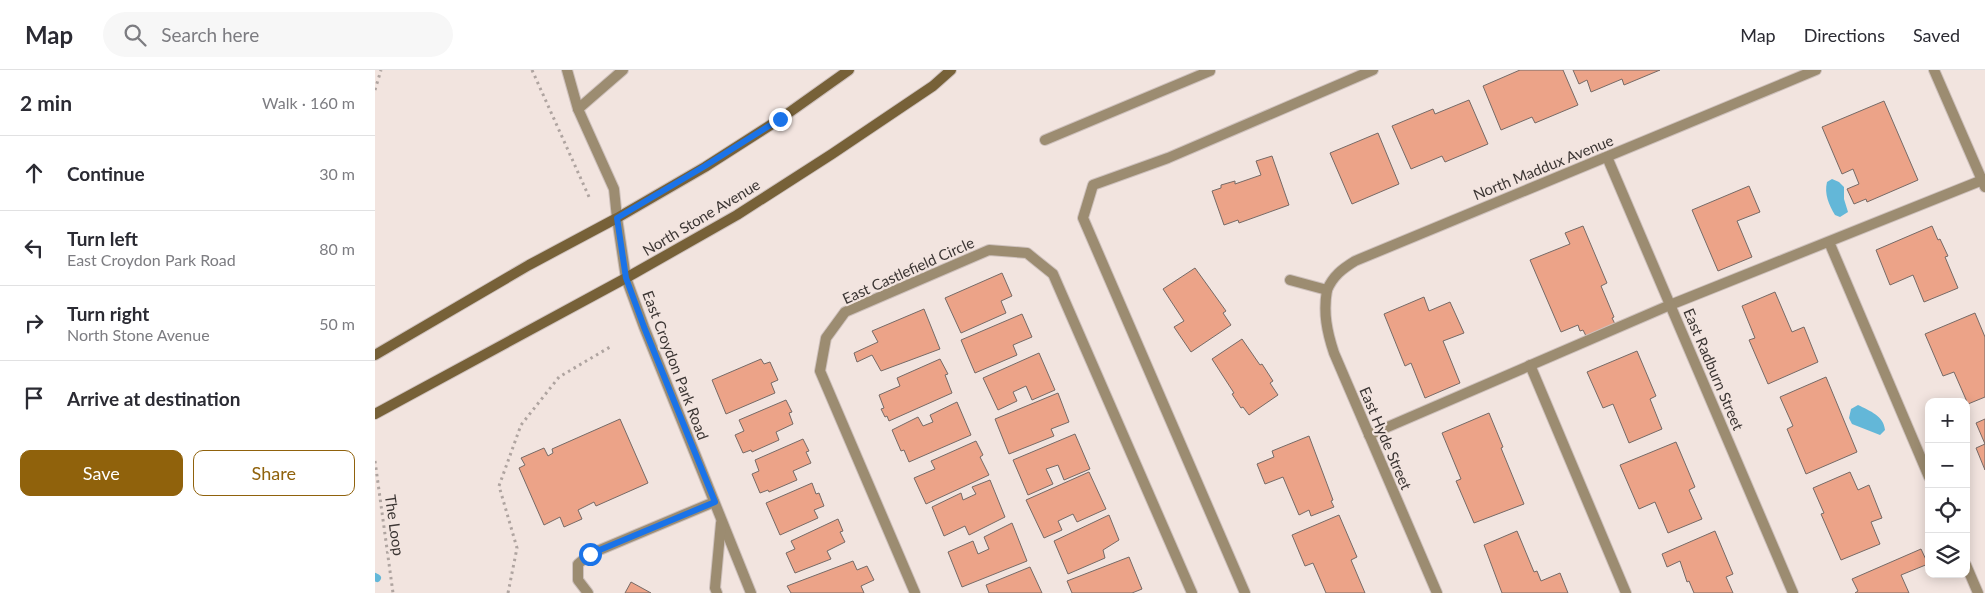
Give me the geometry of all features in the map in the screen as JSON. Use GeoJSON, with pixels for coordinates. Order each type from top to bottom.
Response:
{"type":"FeatureCollection","features":[{"type":"Feature","properties":{"kind":"main road"},"geometry":{"type":"LineString","coordinates":[[375,355],[529,265],[617,218],[705,166],[780,119],[849,70]]}},
{"type":"Feature","properties":{"kind":"main road","name":"North Stone Avenue"},"geometry":{"type":"LineString","coordinates":[[375,414],[626,278],[737,214],[832,154],[933,86],[951,70]]}},
{"type":"Feature","properties":{"kind":"street","name":"East Croydon Park Road"},"geometry":{"type":"LineString","coordinates":[[567,70],[578,109],[614,189],[626,278],[751,593]]}},
{"type":"Feature","properties":{"kind":"street"},"geometry":{"type":"LineString","coordinates":[[578,109],[623,70]]}},
{"type":"Feature","properties":{"kind":"street"},"geometry":{"type":"LineString","coordinates":[[1045,140],[1210,70]]}},
{"type":"Feature","properties":{"kind":"street"},"geometry":{"type":"LineString","coordinates":[[1245,593],[1083,218],[1093,185],[1168,158],[1373,70]]}},
{"type":"Feature","properties":{"kind":"street","name":"North Maddux Avenue"},"geometry":{"type":"LineString","coordinates":[[1327,290],[1331,280],[1340,270],[1355,261],[1816,70]]}},
{"type":"Feature","properties":{"kind":"street"},"geometry":{"type":"LineString","coordinates":[[1369,435],[1670,305],[1984,182],[1934,70]]}},
{"type":"Feature","properties":{"kind":"street","name":"East Radburn Street"},"geometry":{"type":"LineString","coordinates":[[1607,157],[1793,593]]}},
{"type":"Feature","properties":{"kind":"street"},"geometry":{"type":"LineString","coordinates":[[1829,242],[1925,468]]}},
{"type":"Feature","properties":{"kind":"street","name":"East Castlefield Circle"},"geometry":{"type":"LineString","coordinates":[[915,593],[820,371],[826,338],[845,312],[989,250],[1027,253],[1053,274],[1192,593]]}},
{"type":"Feature","properties":{"kind":"street"},"geometry":{"type":"LineString","coordinates":[[1290,280],[1327,290]]}},
{"type":"Feature","properties":{"kind":"street","name":"East Hyde Street"},"geometry":{"type":"LineString","coordinates":[[1327,290],[1324,308],[1327,332],[1334,354],[1437,593]]}},
{"type":"Feature","properties":{"kind":"street"},"geometry":{"type":"LineString","coordinates":[[1530,366],[1626,593]]}},
{"type":"Feature","properties":{"kind":"street"},"geometry":{"type":"LineString","coordinates":[[588,593],[578,580],[578,564],[590,554],[715,502]]}},
{"type":"Feature","properties":{"kind":"street","name":"East Croydon Park Road"},"geometry":{"type":"LineString","coordinates":[[717,593],[715,588],[721,519]]}},
{"type":"Feature","properties":{"kind":"street"},"geometry":{"type":"LineString","coordinates":[[1970,574],[1978,593]]}},
{"type":"Feature","properties":{"kind":"path"},"geometry":{"type":"LineString","coordinates":[[375,90],[381,70]]}},
{"type":"Feature","properties":{"kind":"path"},"geometry":{"type":"LineString","coordinates":[[532,70],[590,199]]}},
{"type":"Feature","properties":{"kind":"path"},"geometry":{"type":"LineString","coordinates":[[507,593],[517,548],[499,486],[521,425],[559,377],[610,347]]}},
{"type":"Feature","properties":{"kind":"path","name":"The Loop"},"geometry":{"type":"LineString","coordinates":[[375,461],[393,593]]}},
{"type":"Feature","properties":{"kind":"water"},"geometry":{"type":"Polygon","coordinates":[[[1832,179],[1844,187],[1844,199],[1848,212],[1840,217],[1835,215],[1827,195],[1827,182],[1832,179]]]}},
{"type":"Feature","properties":{"kind":"water"},"geometry":{"type":"Polygon","coordinates":[[[1858,405],[1876,414],[1882,421],[1885,430],[1880,435],[1852,424],[1849,418],[1851,409],[1858,405]]]}},
{"type":"Feature","properties":{"kind":"building"},"geometry":{"type":"Polygon","coordinates":[[[1520,70],[1563,70],[1578,105],[1535,123],[1532,117],[1501,130],[1483,86],[1520,70]]]}},
{"type":"Feature","properties":{"kind":"building"},"geometry":{"type":"Polygon","coordinates":[[[1573,70],[1660,70],[1624,85],[1622,79],[1591,92],[1587,80],[1579,84],[1573,70]]]}},
{"type":"Feature","properties":{"kind":"building"},"geometry":{"type":"Polygon","coordinates":[[[1469,100],[1488,144],[1445,162],[1442,156],[1411,169],[1392,126],[1433,109],[1435,114],[1469,100]]]}},
{"type":"Feature","properties":{"kind":"building"},"geometry":{"type":"Polygon","coordinates":[[[1884,101],[1918,180],[1867,202],[1866,199],[1854,204],[1847,189],[1859,184],[1853,169],[1842,174],[1822,127],[1884,101]]]}},
{"type":"Feature","properties":{"kind":"building"},"geometry":{"type":"Polygon","coordinates":[[[1378,133],[1399,184],[1352,204],[1330,153],[1378,133]]]}},
{"type":"Feature","properties":{"kind":"building"},"geometry":{"type":"Polygon","coordinates":[[[1272,156],[1289,205],[1239,223],[1238,220],[1224,225],[1212,191],[1221,188],[1221,185],[1235,181],[1235,184],[1261,175],[1256,161],[1272,156]]]}},
{"type":"Feature","properties":{"kind":"building"},"geometry":{"type":"Polygon","coordinates":[[[1749,186],[1760,212],[1737,221],[1752,257],[1718,271],[1692,210],[1749,186]]]}},
{"type":"Feature","properties":{"kind":"building"},"geometry":{"type":"Polygon","coordinates":[[[1583,226],[1607,283],[1601,286],[1615,324],[1586,336],[1583,330],[1580,331],[1578,325],[1561,332],[1530,260],[1570,244],[1565,233],[1583,226]]]}},
{"type":"Feature","properties":{"kind":"building"},"geometry":{"type":"Polygon","coordinates":[[[1932,226],[1948,256],[1945,257],[1958,288],[1924,302],[1913,275],[1890,285],[1876,250],[1932,226]]]}},
{"type":"Feature","properties":{"kind":"building"},"geometry":{"type":"Polygon","coordinates":[[[1195,268],[1226,311],[1223,313],[1231,325],[1191,352],[1174,327],[1184,321],[1163,289],[1195,268]]]}},
{"type":"Feature","properties":{"kind":"building"},"geometry":{"type":"Polygon","coordinates":[[[1002,273],[1012,296],[1001,301],[1006,313],[961,333],[945,298],[1002,273]]]}},
{"type":"Feature","properties":{"kind":"building"},"geometry":{"type":"Polygon","coordinates":[[[1775,292],[1792,332],[1804,327],[1818,362],[1768,384],[1749,340],[1755,338],[1742,306],[1775,292]]]}},
{"type":"Feature","properties":{"kind":"building"},"geometry":{"type":"Polygon","coordinates":[[[1424,297],[1429,311],[1450,302],[1464,333],[1443,341],[1460,383],[1425,398],[1411,363],[1405,366],[1384,314],[1424,297]]]}},
{"type":"Feature","properties":{"kind":"building"},"geometry":{"type":"Polygon","coordinates":[[[924,309],[940,349],[881,371],[872,355],[857,362],[854,353],[878,342],[872,331],[924,309]]]}},
{"type":"Feature","properties":{"kind":"building"},"geometry":{"type":"Polygon","coordinates":[[[1975,313],[1985,337],[1985,397],[1970,403],[1970,398],[1965,398],[1954,372],[1943,376],[1925,334],[1975,313]]]}},
{"type":"Feature","properties":{"kind":"building"},"geometry":{"type":"Polygon","coordinates":[[[1022,314],[1032,337],[1013,345],[1017,355],[975,373],[961,340],[1022,314]]]}},
{"type":"Feature","properties":{"kind":"building"},"geometry":{"type":"Polygon","coordinates":[[[1242,339],[1273,381],[1270,383],[1278,395],[1249,415],[1243,407],[1241,408],[1232,394],[1234,393],[1212,359],[1242,339]]]}},
{"type":"Feature","properties":{"kind":"building"},"geometry":{"type":"Polygon","coordinates":[[[1637,351],[1656,396],[1650,399],[1662,429],[1629,443],[1613,404],[1603,408],[1587,372],[1637,351]]]}},
{"type":"Feature","properties":{"kind":"building"},"geometry":{"type":"Polygon","coordinates":[[[1039,353],[1055,390],[1032,400],[1026,386],[1013,392],[1017,401],[998,410],[983,378],[1039,353]]]}},
{"type":"Feature","properties":{"kind":"building"},"geometry":{"type":"Polygon","coordinates":[[[761,359],[764,364],[770,362],[778,380],[771,383],[775,393],[726,414],[712,380],[761,359]]]}},
{"type":"Feature","properties":{"kind":"building"},"geometry":{"type":"Polygon","coordinates":[[[940,359],[948,374],[945,375],[952,393],[889,421],[881,409],[884,408],[879,395],[900,386],[897,378],[940,359]]]}},
{"type":"Feature","properties":{"kind":"building"},"geometry":{"type":"Polygon","coordinates":[[[1826,377],[1857,452],[1806,474],[1787,429],[1793,426],[1780,397],[1826,377]]]}},
{"type":"Feature","properties":{"kind":"building"},"geometry":{"type":"Polygon","coordinates":[[[1058,393],[1069,422],[1051,429],[1054,436],[1009,454],[995,419],[1058,393]]]}},
{"type":"Feature","properties":{"kind":"building"},"geometry":{"type":"Polygon","coordinates":[[[786,400],[792,412],[789,413],[793,424],[776,432],[779,440],[752,452],[751,450],[743,453],[735,435],[744,431],[739,420],[786,400]]]}},
{"type":"Feature","properties":{"kind":"building"},"geometry":{"type":"Polygon","coordinates":[[[957,402],[971,435],[909,462],[904,450],[901,451],[892,430],[918,417],[923,426],[933,422],[930,415],[957,402]]]}},
{"type":"Feature","properties":{"kind":"building"},"geometry":{"type":"Polygon","coordinates":[[[1489,413],[1524,504],[1474,523],[1456,481],[1461,479],[1442,433],[1489,413]]]}},
{"type":"Feature","properties":{"kind":"building"},"geometry":{"type":"Polygon","coordinates":[[[620,419],[648,483],[596,506],[594,502],[578,510],[582,519],[564,527],[560,517],[544,525],[519,468],[525,465],[521,458],[544,448],[548,456],[553,453],[552,449],[620,419]]]}},
{"type":"Feature","properties":{"kind":"building"},"geometry":{"type":"Polygon","coordinates":[[[1985,419],[1985,444],[1976,423],[1985,419]]]}},
{"type":"Feature","properties":{"kind":"building"},"geometry":{"type":"Polygon","coordinates":[[[1075,434],[1090,469],[1064,480],[1058,465],[1046,469],[1053,484],[1028,495],[1013,460],[1075,434]]]}},
{"type":"Feature","properties":{"kind":"building"},"geometry":{"type":"Polygon","coordinates":[[[1309,436],[1334,507],[1311,516],[1309,510],[1299,515],[1283,477],[1265,484],[1257,464],[1274,457],[1272,451],[1309,436]]]}},
{"type":"Feature","properties":{"kind":"building"},"geometry":{"type":"Polygon","coordinates":[[[803,439],[809,451],[806,452],[811,463],[793,471],[797,480],[769,492],[768,490],[760,493],[752,474],[759,471],[755,460],[803,439]]]}},
{"type":"Feature","properties":{"kind":"building"},"geometry":{"type":"Polygon","coordinates":[[[976,441],[983,455],[980,457],[989,475],[926,504],[914,478],[935,469],[931,461],[976,441]]]}},
{"type":"Feature","properties":{"kind":"building"},"geometry":{"type":"Polygon","coordinates":[[[1676,442],[1695,487],[1689,490],[1702,519],[1668,533],[1655,502],[1639,509],[1620,465],[1676,442]]]}},
{"type":"Feature","properties":{"kind":"building"},"geometry":{"type":"Polygon","coordinates":[[[1985,444],[1985,470],[1976,448],[1985,444]]]}},
{"type":"Feature","properties":{"kind":"building"},"geometry":{"type":"Polygon","coordinates":[[[1089,472],[1106,509],[1077,522],[1073,514],[1058,521],[1062,530],[1044,538],[1026,500],[1089,472]]]}},
{"type":"Feature","properties":{"kind":"building"},"geometry":{"type":"Polygon","coordinates":[[[1850,472],[1858,490],[1869,485],[1882,518],[1871,522],[1880,544],[1841,560],[1821,514],[1824,513],[1813,488],[1850,472]]]}},
{"type":"Feature","properties":{"kind":"building"},"geometry":{"type":"Polygon","coordinates":[[[990,480],[1005,517],[969,535],[965,526],[944,536],[932,507],[961,493],[963,500],[976,494],[972,487],[990,480]]]}},
{"type":"Feature","properties":{"kind":"building"},"geometry":{"type":"Polygon","coordinates":[[[812,483],[816,494],[819,493],[824,506],[814,510],[818,518],[780,535],[766,503],[812,483]]]}},
{"type":"Feature","properties":{"kind":"building"},"geometry":{"type":"Polygon","coordinates":[[[1109,515],[1119,540],[1103,550],[1105,558],[1068,574],[1054,541],[1109,515]]]}},
{"type":"Feature","properties":{"kind":"building"},"geometry":{"type":"Polygon","coordinates":[[[1339,515],[1357,557],[1351,560],[1365,593],[1326,593],[1313,563],[1305,566],[1292,535],[1339,515]]]}},
{"type":"Feature","properties":{"kind":"building"},"geometry":{"type":"Polygon","coordinates":[[[838,519],[843,531],[840,532],[845,542],[827,551],[831,559],[795,573],[786,553],[795,549],[791,541],[838,519]]]}},
{"type":"Feature","properties":{"kind":"building"},"geometry":{"type":"Polygon","coordinates":[[[1012,523],[1027,561],[962,587],[948,552],[973,541],[978,554],[989,549],[984,537],[1012,523]]]}},
{"type":"Feature","properties":{"kind":"building"},"geometry":{"type":"Polygon","coordinates":[[[1517,531],[1534,572],[1537,571],[1541,581],[1560,573],[1568,593],[1502,593],[1484,545],[1517,531]]]}},
{"type":"Feature","properties":{"kind":"building"},"geometry":{"type":"Polygon","coordinates":[[[1715,531],[1733,574],[1726,577],[1733,593],[1694,593],[1689,581],[1687,582],[1680,561],[1667,567],[1662,554],[1715,531]]]}},
{"type":"Feature","properties":{"kind":"building"},"geometry":{"type":"Polygon","coordinates":[[[1921,549],[1925,558],[1925,565],[1901,575],[1909,593],[1855,593],[1858,591],[1852,579],[1921,549]]]}},
{"type":"Feature","properties":{"kind":"building"},"geometry":{"type":"Polygon","coordinates":[[[1129,557],[1142,589],[1132,593],[1072,593],[1067,581],[1129,557]]]}},
{"type":"Feature","properties":{"kind":"building"},"geometry":{"type":"Polygon","coordinates":[[[853,561],[857,570],[867,566],[874,580],[861,586],[864,593],[791,593],[787,586],[853,561]]]}},
{"type":"Feature","properties":{"kind":"building"},"geometry":{"type":"Polygon","coordinates":[[[1030,567],[1042,593],[989,593],[986,585],[1030,567]]]}},
{"type":"Feature","properties":{"kind":"building"},"geometry":{"type":"Polygon","coordinates":[[[631,582],[651,593],[625,593],[631,582]]]}},
{"type":"Feature","properties":{"kind":"route"},"geometry":{"type":"LineString","coordinates":[[590,554],[715,502],[626,278],[617,218],[780,119]]}}]}
